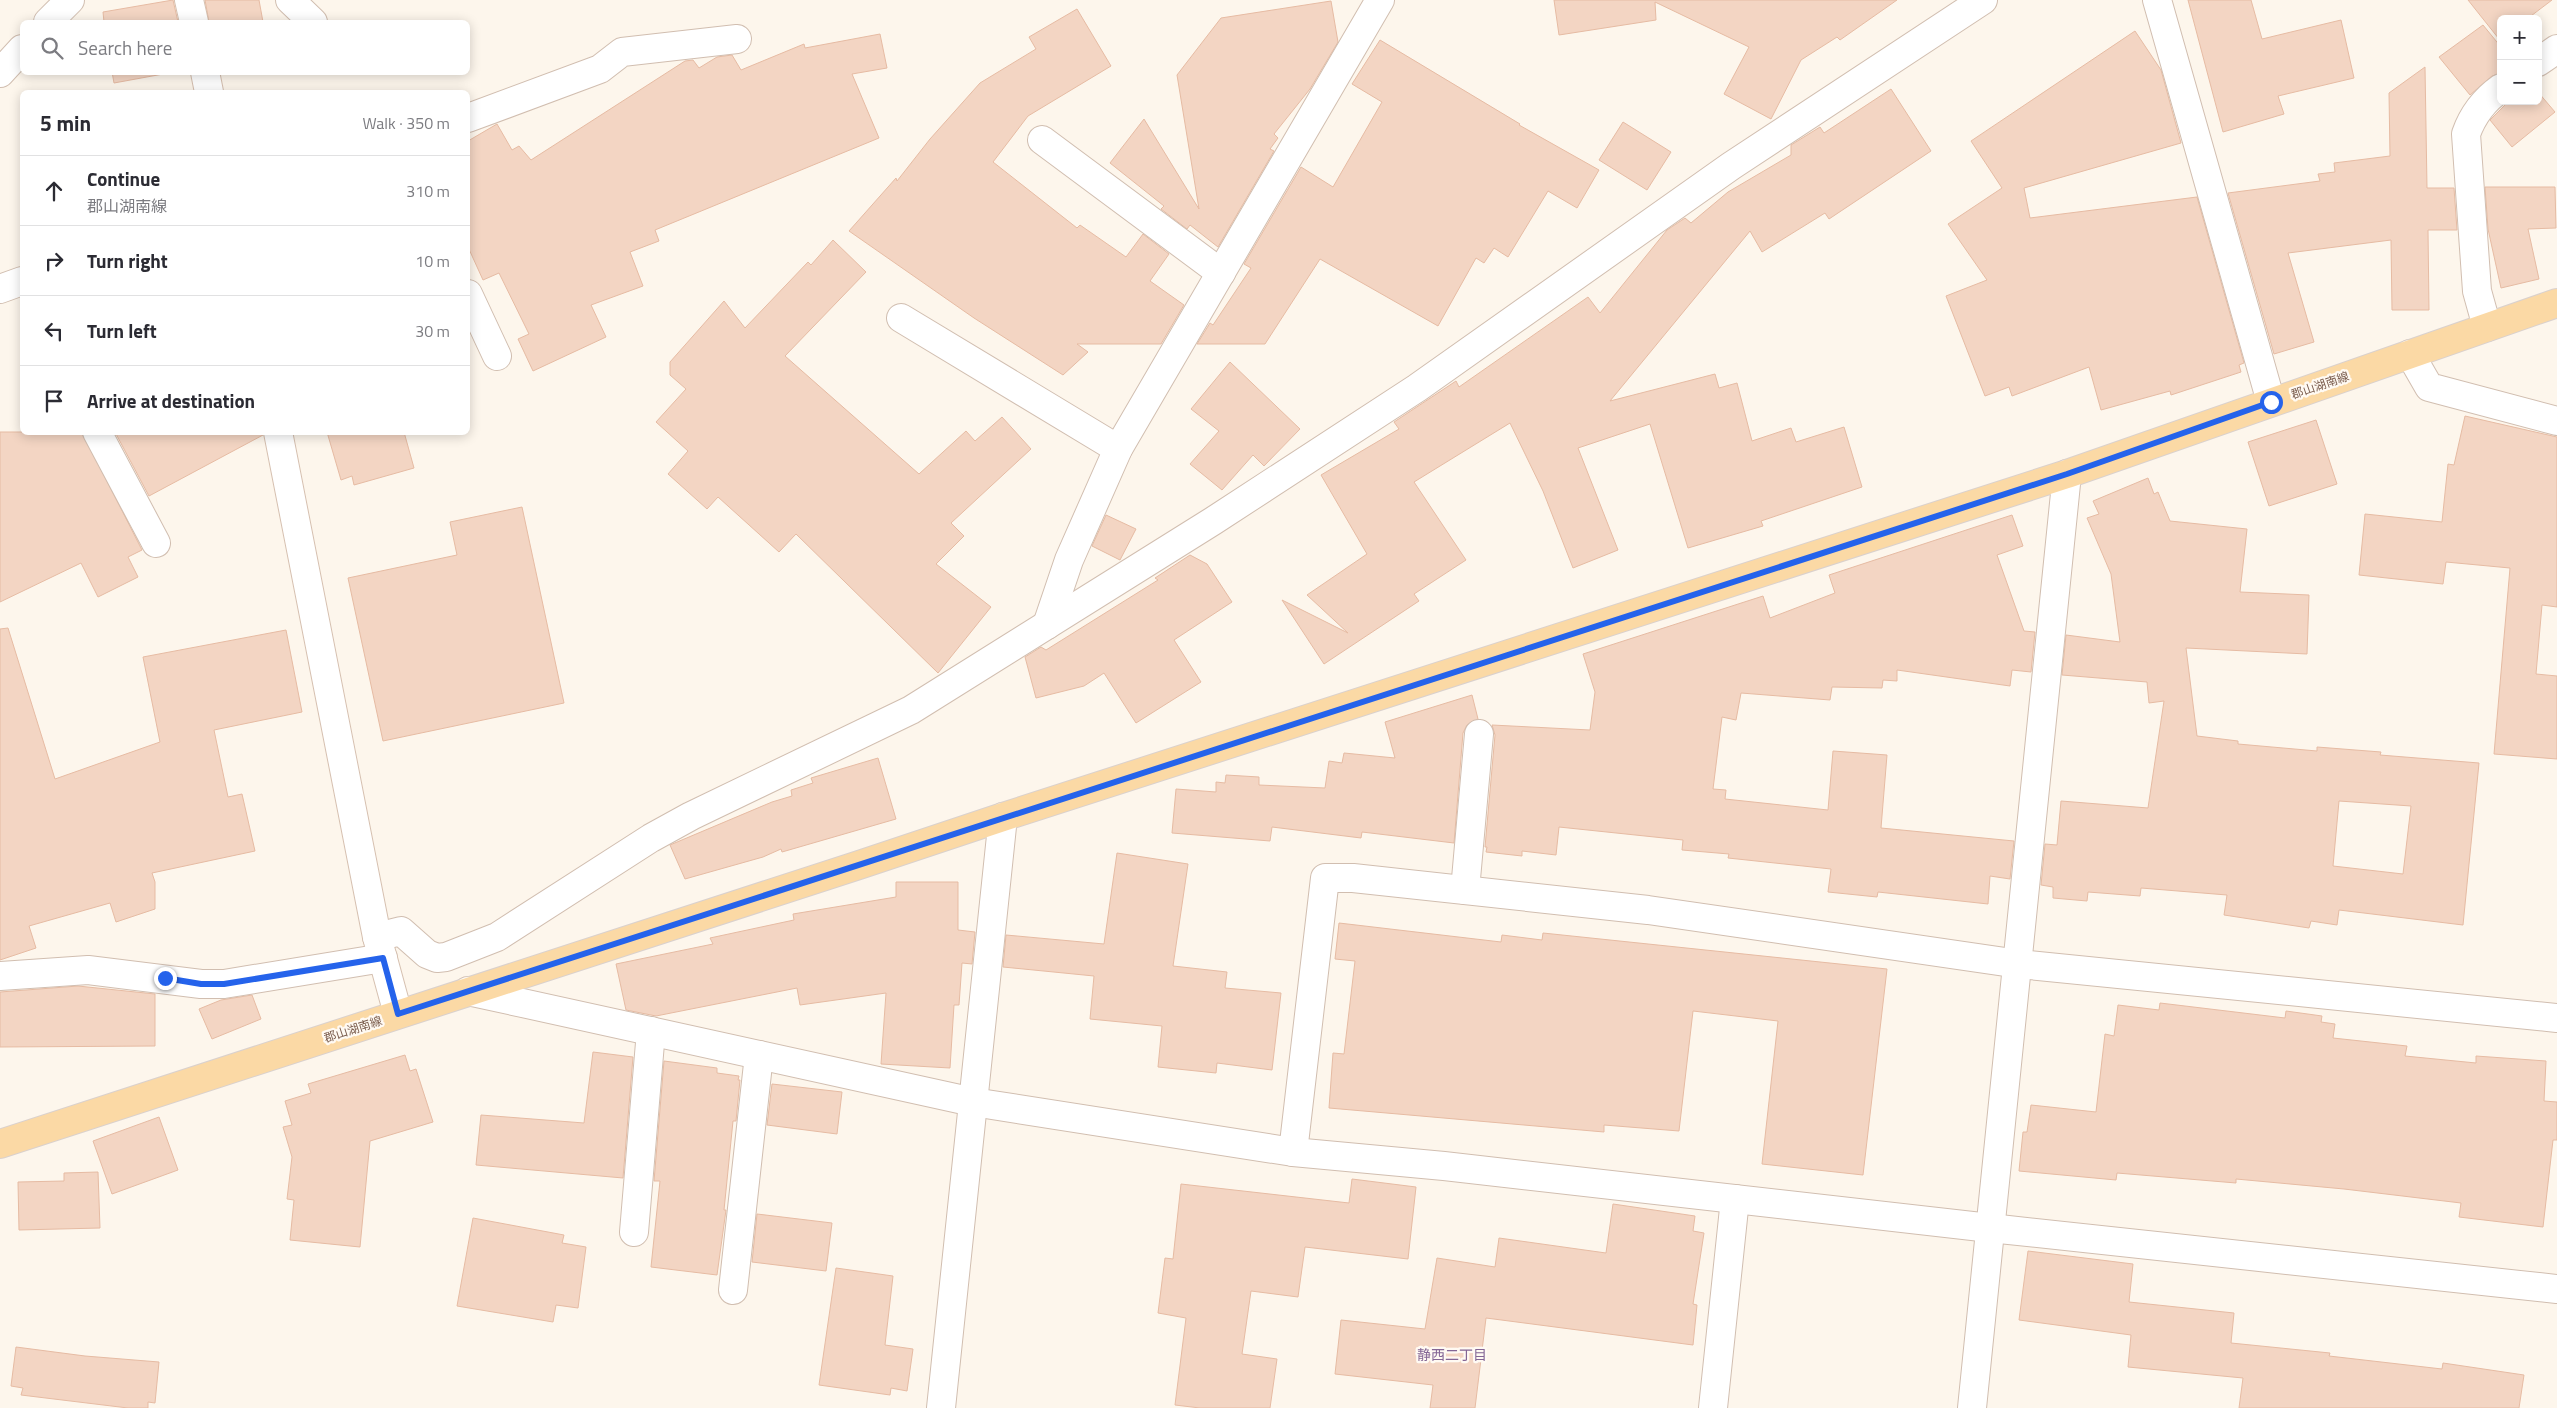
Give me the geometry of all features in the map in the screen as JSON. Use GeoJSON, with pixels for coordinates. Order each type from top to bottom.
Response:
{"type":"FeatureCollection","features":[{"type":"Feature","properties":{"kind":"main road","name":"郡山湖南線"},"geometry":{"type":"LineString","coordinates":[[0,1144],[859,865],[1003,816],[2067,474],[2557,303]]}},
{"type":"Feature","properties":{"kind":"street"},"geometry":{"type":"LineString","coordinates":[[50,20],[70,0]]}},
{"type":"Feature","properties":{"kind":"street"},"geometry":{"type":"LineString","coordinates":[[189,0],[194,20]]}},
{"type":"Feature","properties":{"kind":"street"},"geometry":{"type":"LineString","coordinates":[[290,0],[311,20]]}},
{"type":"Feature","properties":{"kind":"street"},"geometry":{"type":"LineString","coordinates":[[1047,625],[1069,560],[1118,448],[1380,0]]}},
{"type":"Feature","properties":{"kind":"street"},"geometry":{"type":"LineString","coordinates":[[0,976],[88,970],[201,984],[224,984],[380,947],[402,931],[427,954],[436,958],[446,957],[497,937],[651,838],[691,816],[911,710],[1221,516],[1417,388],[1731,166],[1982,0]]}},
{"type":"Feature","properties":{"kind":"street"},"geometry":{"type":"LineString","coordinates":[[2157,0],[2271,402]]}},
{"type":"Feature","properties":{"kind":"street"},"geometry":{"type":"LineString","coordinates":[[470,117],[600,69],[622,52],[737,39]]}},
{"type":"Feature","properties":{"kind":"street"},"geometry":{"type":"LineString","coordinates":[[2541,60],[2557,49]]}},
{"type":"Feature","properties":{"kind":"street"},"geometry":{"type":"LineString","coordinates":[[0,73],[20,51]]}},
{"type":"Feature","properties":{"kind":"street"},"geometry":{"type":"LineString","coordinates":[[206,75],[209,90]]}},
{"type":"Feature","properties":{"kind":"street"},"geometry":{"type":"LineString","coordinates":[[2487,328],[2477,291],[2466,134],[2472,118],[2488,97],[2497,91]]}},
{"type":"Feature","properties":{"kind":"street"},"geometry":{"type":"LineString","coordinates":[[1042,140],[1221,273]]}},
{"type":"Feature","properties":{"kind":"street"},"geometry":{"type":"LineString","coordinates":[[470,298],[498,356]]}},
{"type":"Feature","properties":{"kind":"street"},"geometry":{"type":"LineString","coordinates":[[901,318],[1118,448]]}},
{"type":"Feature","properties":{"kind":"street"},"geometry":{"type":"LineString","coordinates":[[2410,354],[2429,387],[2557,421]]}},
{"type":"Feature","properties":{"kind":"street"},"geometry":{"type":"LineString","coordinates":[[99,435],[156,543]]}},
{"type":"Feature","properties":{"kind":"street"},"geometry":{"type":"LineString","coordinates":[[279,435],[380,947],[398,1014]]}},
{"type":"Feature","properties":{"kind":"street"},"geometry":{"type":"LineString","coordinates":[[1972,1408],[2019,964],[2067,474]]}},
{"type":"Feature","properties":{"kind":"street"},"geometry":{"type":"LineString","coordinates":[[1465,890],[1479,734]]}},
{"type":"Feature","properties":{"kind":"street"},"geometry":{"type":"LineString","coordinates":[[941,1408],[1003,816]]}},
{"type":"Feature","properties":{"kind":"street"},"geometry":{"type":"LineString","coordinates":[[1292,1152],[1325,878],[1353,878],[1648,910],[2019,964],[2557,1018]]}},
{"type":"Feature","properties":{"kind":"street"},"geometry":{"type":"LineString","coordinates":[[468,991],[974,1102],[1292,1152],[1454,1167],[1990,1228],[2557,1289]]}},
{"type":"Feature","properties":{"kind":"street"},"geometry":{"type":"LineString","coordinates":[[634,1232],[650,1031]]}},
{"type":"Feature","properties":{"kind":"street"},"geometry":{"type":"LineString","coordinates":[[733,1290],[760,1055]]}},
{"type":"Feature","properties":{"kind":"street"},"geometry":{"type":"LineString","coordinates":[[1713,1408],[1735,1199]]}},
{"type":"Feature","properties":{"kind":"building"},"geometry":{"type":"Polygon","coordinates":[[[173,0],[178,20],[104,20],[103,12],[173,0]]]}},
{"type":"Feature","properties":{"kind":"building"},"geometry":{"type":"Polygon","coordinates":[[[205,0],[259,0],[263,20],[209,20],[205,0]]]}},
{"type":"Feature","properties":{"kind":"building"},"geometry":{"type":"Polygon","coordinates":[[[1554,0],[1897,0],[1840,40],[1837,37],[1801,60],[1771,119],[1724,94],[1749,47],[1655,2],[1656,20],[1559,35],[1554,0]]]}},
{"type":"Feature","properties":{"kind":"building"},"geometry":{"type":"Polygon","coordinates":[[[2188,0],[2251,0],[2262,39],[2341,20],[2354,78],[2278,96],[2284,114],[2223,132],[2188,0]]]}},
{"type":"Feature","properties":{"kind":"building"},"geometry":{"type":"Polygon","coordinates":[[[2468,0],[2552,0],[2532,15],[2497,15],[2497,36],[2468,0]]]}},
{"type":"Feature","properties":{"kind":"building"},"geometry":{"type":"Polygon","coordinates":[[[1331,1],[1338,42],[1310,89],[1274,134],[1278,138],[1270,149],[1274,151],[1218,247],[1190,225],[1187,229],[1161,209],[1164,206],[1110,163],[1144,119],[1199,209],[1177,75],[1221,18],[1331,1]]]}},
{"type":"Feature","properties":{"kind":"building"},"geometry":{"type":"Polygon","coordinates":[[[1077,9],[1111,66],[1028,116],[993,162],[1077,228],[1080,225],[1126,257],[1143,234],[1169,254],[1150,281],[1184,305],[1161,344],[1077,344],[1088,352],[1063,375],[974,318],[849,231],[896,178],[897,181],[930,139],[980,83],[1036,49],[1029,37],[1077,9]]]}},
{"type":"Feature","properties":{"kind":"building"},"geometry":{"type":"Polygon","coordinates":[[[2483,25],[2497,42],[2497,74],[2492,76],[2470,95],[2439,57],[2483,25]]]}},
{"type":"Feature","properties":{"kind":"building"},"geometry":{"type":"Polygon","coordinates":[[[2135,31],[2161,70],[2181,143],[2024,188],[2030,218],[2197,197],[2244,363],[2239,365],[2241,372],[2171,395],[2170,391],[2101,410],[2089,367],[2012,396],[2009,387],[1985,396],[1946,296],[1987,280],[1948,224],[2002,188],[1971,141],[2135,31]]]}},
{"type":"Feature","properties":{"kind":"building"},"geometry":{"type":"Polygon","coordinates":[[[880,34],[887,68],[852,74],[879,138],[655,230],[659,241],[630,252],[643,286],[591,305],[606,337],[533,371],[518,339],[529,334],[499,273],[483,280],[470,251],[470,140],[497,124],[512,150],[519,146],[531,160],[685,61],[693,60],[699,68],[717,57],[732,55],[741,70],[804,44],[805,48],[880,34]]]}},
{"type":"Feature","properties":{"kind":"building"},"geometry":{"type":"Polygon","coordinates":[[[1380,40],[1519,125],[1599,170],[1577,208],[1548,191],[1508,257],[1494,248],[1484,263],[1476,258],[1438,326],[1320,259],[1265,344],[1197,344],[1210,323],[1213,325],[1251,268],[1244,264],[1301,167],[1333,187],[1382,102],[1352,84],[1380,40]]]}},
{"type":"Feature","properties":{"kind":"building"},"geometry":{"type":"Polygon","coordinates":[[[2425,67],[2427,188],[2454,188],[2457,230],[2428,230],[2429,310],[2392,310],[2391,240],[2288,253],[2314,342],[2274,354],[2228,193],[2320,181],[2318,174],[2335,172],[2334,163],[2390,156],[2389,93],[2425,67]]]}},
{"type":"Feature","properties":{"kind":"building"},"geometry":{"type":"Polygon","coordinates":[[[113,75],[158,75],[114,83],[113,75]]]}},
{"type":"Feature","properties":{"kind":"building"},"geometry":{"type":"Polygon","coordinates":[[[1891,89],[1931,151],[1829,219],[1825,213],[1762,252],[1750,231],[1610,401],[1715,374],[1719,388],[1737,383],[1752,441],[1791,428],[1796,442],[1844,427],[1862,487],[1761,521],[1763,526],[1688,548],[1650,424],[1578,448],[1618,550],[1573,568],[1543,491],[1510,423],[1414,482],[1466,560],[1414,594],[1419,601],[1324,664],[1282,600],[1348,633],[1307,595],[1367,554],[1321,475],[1399,429],[1394,422],[1456,381],[1459,387],[1588,297],[1600,313],[1667,230],[1685,218],[1691,223],[1728,192],[1791,155],[1791,145],[1820,127],[1824,133],[1891,89]]]}},
{"type":"Feature","properties":{"kind":"building"},"geometry":{"type":"Polygon","coordinates":[[[2542,97],[2555,112],[2512,147],[2490,120],[2505,105],[2542,105],[2542,97]]]}},
{"type":"Feature","properties":{"kind":"building"},"geometry":{"type":"Polygon","coordinates":[[[1623,122],[1671,152],[1647,190],[1599,160],[1623,122]]]}},
{"type":"Feature","properties":{"kind":"building"},"geometry":{"type":"Polygon","coordinates":[[[2485,187],[2555,187],[2556,228],[2528,229],[2539,279],[2501,288],[2488,229],[2485,187]]]}},
{"type":"Feature","properties":{"kind":"building"},"geometry":{"type":"Polygon","coordinates":[[[833,240],[866,272],[785,356],[919,474],[966,431],[975,441],[1002,417],[1031,449],[951,523],[964,536],[936,564],[991,607],[938,673],[796,534],[779,552],[718,497],[707,509],[668,474],[688,451],[656,422],[686,389],[670,375],[670,362],[724,301],[745,328],[808,262],[811,265],[833,240]]]}},
{"type":"Feature","properties":{"kind":"building"},"geometry":{"type":"Polygon","coordinates":[[[1230,362],[1300,429],[1264,466],[1253,455],[1222,490],[1190,464],[1219,431],[1191,409],[1230,362]]]}},
{"type":"Feature","properties":{"kind":"building"},"geometry":{"type":"Polygon","coordinates":[[[2465,416],[2557,437],[2557,607],[2542,605],[2536,674],[2557,676],[2557,759],[2494,754],[2510,568],[2446,562],[2443,584],[2359,575],[2365,514],[2442,522],[2448,464],[2454,465],[2465,416]]]}},
{"type":"Feature","properties":{"kind":"building"},"geometry":{"type":"Polygon","coordinates":[[[2316,420],[2337,484],[2269,506],[2248,442],[2316,420]]]}},
{"type":"Feature","properties":{"kind":"building"},"geometry":{"type":"Polygon","coordinates":[[[0,432],[20,432],[20,435],[84,435],[142,550],[128,557],[138,577],[98,597],[81,563],[0,602],[0,432]]]}},
{"type":"Feature","properties":{"kind":"building"},"geometry":{"type":"Polygon","coordinates":[[[117,435],[263,435],[149,496],[117,435]]]}},
{"type":"Feature","properties":{"kind":"building"},"geometry":{"type":"Polygon","coordinates":[[[328,435],[405,435],[414,468],[354,485],[352,476],[341,480],[328,435]]]}},
{"type":"Feature","properties":{"kind":"building"},"geometry":{"type":"Polygon","coordinates":[[[2148,478],[2154,494],[2158,492],[2170,521],[2247,529],[2240,592],[2309,595],[2307,654],[2186,648],[2197,736],[2238,741],[2238,744],[2317,751],[2317,747],[2381,752],[2380,755],[2479,763],[2463,925],[2339,910],[2337,925],[2311,921],[2309,928],[2224,915],[2227,895],[2141,888],[2140,896],[2088,892],[2087,901],[2053,898],[2053,887],[2041,885],[2045,844],[2057,845],[2061,801],[2148,808],[2164,701],[2149,703],[2147,682],[2062,675],[2066,635],[2120,642],[2111,574],[2087,518],[2099,514],[2093,501],[2148,478]],[[2339,801],[2333,866],[2403,874],[2411,806],[2339,801]]]}},
{"type":"Feature","properties":{"kind":"building"},"geometry":{"type":"Polygon","coordinates":[[[522,507],[564,703],[383,741],[348,578],[457,555],[450,522],[522,507]]]}},
{"type":"Feature","properties":{"kind":"building"},"geometry":{"type":"Polygon","coordinates":[[[1106,515],[1136,529],[1120,560],[1092,546],[1106,515]]]}},
{"type":"Feature","properties":{"kind":"building"},"geometry":{"type":"Polygon","coordinates":[[[2012,515],[2023,546],[1997,555],[2024,631],[2035,632],[2031,672],[2012,670],[2010,686],[1897,670],[1897,681],[1883,680],[1882,688],[1832,687],[1830,700],[1741,693],[1736,720],[1722,717],[1713,789],[1726,790],[1725,799],[1828,810],[1833,751],[1887,755],[1881,828],[2014,841],[2010,879],[1990,876],[1988,904],[1878,892],[1877,897],[1828,892],[1831,869],[1728,858],[1729,854],[1682,850],[1683,840],[1559,827],[1556,855],[1522,851],[1522,856],[1486,852],[1495,735],[1492,725],[1590,730],[1595,692],[1583,654],[1763,596],[1770,618],[1835,593],[1829,575],[2012,515]]]}},
{"type":"Feature","properties":{"kind":"building"},"geometry":{"type":"Polygon","coordinates":[[[1190,555],[1207,564],[1232,602],[1174,640],[1201,682],[1136,723],[1104,673],[1084,686],[1036,698],[1025,657],[1041,647],[1046,650],[1158,580],[1155,578],[1190,555]]]}},
{"type":"Feature","properties":{"kind":"building"},"geometry":{"type":"Polygon","coordinates":[[[8,628],[55,779],[160,742],[143,657],[286,630],[302,712],[214,730],[228,797],[242,794],[255,851],[152,873],[155,882],[155,909],[116,922],[110,903],[29,926],[36,948],[0,960],[0,629],[8,628]]]}},
{"type":"Feature","properties":{"kind":"building"},"geometry":{"type":"Polygon","coordinates":[[[1472,695],[1478,719],[1467,725],[1463,733],[1454,843],[1362,832],[1361,838],[1272,827],[1270,841],[1172,833],[1176,789],[1216,792],[1216,782],[1225,783],[1226,775],[1259,777],[1259,785],[1325,788],[1329,761],[1342,763],[1344,753],[1395,758],[1385,722],[1472,695]]]}},
{"type":"Feature","properties":{"kind":"building"},"geometry":{"type":"Polygon","coordinates":[[[878,758],[896,819],[782,852],[781,849],[763,857],[685,879],[670,845],[772,802],[792,796],[791,790],[813,783],[811,778],[878,758]]]}},
{"type":"Feature","properties":{"kind":"building"},"geometry":{"type":"Polygon","coordinates":[[[1117,853],[1188,864],[1173,966],[1227,972],[1225,988],[1281,993],[1272,1070],[1217,1063],[1216,1073],[1158,1067],[1162,1026],[1090,1019],[1094,976],[1003,967],[1006,935],[1104,944],[1117,853]]]}},
{"type":"Feature","properties":{"kind":"building"},"geometry":{"type":"Polygon","coordinates":[[[896,882],[958,882],[958,930],[975,932],[972,964],[962,963],[959,1005],[954,1005],[950,1068],[881,1064],[886,993],[800,1005],[797,988],[656,1016],[626,1010],[616,964],[713,944],[710,938],[794,920],[793,914],[896,897],[896,882]]]}},
{"type":"Feature","properties":{"kind":"building"},"geometry":{"type":"Polygon","coordinates":[[[1339,923],[1501,942],[1502,935],[1542,940],[1543,933],[1887,969],[1863,1175],[1762,1164],[1778,1021],[1693,1011],[1679,1131],[1604,1125],[1604,1132],[1329,1108],[1333,1053],[1344,1054],[1355,961],[1335,959],[1339,923]]]}},
{"type":"Feature","properties":{"kind":"building"},"geometry":{"type":"Polygon","coordinates":[[[78,986],[155,994],[155,1046],[0,1047],[0,992],[78,986]]]}},
{"type":"Feature","properties":{"kind":"building"},"geometry":{"type":"Polygon","coordinates":[[[252,995],[261,1019],[212,1039],[199,1009],[221,1000],[252,995]]]}},
{"type":"Feature","properties":{"kind":"building"},"geometry":{"type":"Polygon","coordinates":[[[2160,1003],[2285,1018],[2286,1011],[2322,1016],[2321,1022],[2335,1024],[2333,1038],[2407,1046],[2405,1056],[2476,1063],[2476,1056],[2546,1061],[2544,1101],[2557,1102],[2557,1140],[2553,1140],[2543,1227],[2459,1217],[2461,1203],[2344,1189],[2236,1179],[2236,1183],[2117,1173],[2116,1180],[2019,1171],[2023,1132],[2027,1132],[2031,1105],[2096,1112],[2105,1034],[2114,1036],[2118,1005],[2159,1010],[2160,1003]]]}},
{"type":"Feature","properties":{"kind":"building"},"geometry":{"type":"Polygon","coordinates":[[[593,1052],[633,1057],[623,1178],[476,1165],[481,1115],[584,1123],[593,1052]]]}},
{"type":"Feature","properties":{"kind":"building"},"geometry":{"type":"Polygon","coordinates":[[[405,1055],[410,1071],[416,1069],[433,1122],[370,1141],[360,1247],[290,1240],[294,1200],[287,1199],[292,1157],[283,1127],[292,1125],[285,1101],[311,1093],[308,1084],[405,1055]]]}},
{"type":"Feature","properties":{"kind":"building"},"geometry":{"type":"Polygon","coordinates":[[[664,1061],[717,1068],[717,1073],[739,1076],[738,1080],[740,1080],[736,1121],[733,1121],[724,1210],[726,1210],[717,1275],[651,1267],[660,1181],[654,1181],[664,1061]]]}},
{"type":"Feature","properties":{"kind":"building"},"geometry":{"type":"Polygon","coordinates":[[[772,1084],[842,1092],[837,1134],[767,1125],[772,1084]]]}},
{"type":"Feature","properties":{"kind":"building"},"geometry":{"type":"Polygon","coordinates":[[[159,1117],[178,1170],[112,1194],[93,1141],[159,1117]]]}},
{"type":"Feature","properties":{"kind":"building"},"geometry":{"type":"Polygon","coordinates":[[[98,1172],[100,1228],[19,1230],[18,1182],[64,1181],[64,1173],[98,1172]]]}},
{"type":"Feature","properties":{"kind":"building"},"geometry":{"type":"Polygon","coordinates":[[[1352,1179],[1416,1187],[1408,1259],[1305,1247],[1298,1297],[1251,1291],[1242,1354],[1277,1359],[1270,1408],[1200,1408],[1175,1405],[1186,1318],[1158,1313],[1165,1258],[1173,1259],[1181,1184],[1349,1203],[1352,1179]]]}},
{"type":"Feature","properties":{"kind":"building"},"geometry":{"type":"Polygon","coordinates":[[[1613,1204],[1695,1216],[1693,1231],[1704,1233],[1693,1304],[1697,1305],[1693,1345],[1486,1318],[1475,1408],[1430,1408],[1433,1385],[1335,1374],[1341,1320],[1425,1329],[1437,1258],[1495,1267],[1499,1238],[1606,1253],[1613,1204]]]}},
{"type":"Feature","properties":{"kind":"building"},"geometry":{"type":"Polygon","coordinates":[[[757,1214],[832,1223],[826,1271],[752,1262],[757,1214]]]}},
{"type":"Feature","properties":{"kind":"building"},"geometry":{"type":"Polygon","coordinates":[[[473,1218],[564,1235],[562,1243],[586,1247],[578,1308],[556,1305],[553,1322],[457,1306],[473,1218]]]}},
{"type":"Feature","properties":{"kind":"building"},"geometry":{"type":"Polygon","coordinates":[[[2028,1251],[2133,1264],[2129,1302],[2234,1313],[2231,1343],[2330,1353],[2329,1356],[2442,1369],[2443,1363],[2524,1375],[2519,1408],[2239,1408],[2243,1378],[2128,1367],[2131,1335],[2019,1320],[2028,1251]]]}},
{"type":"Feature","properties":{"kind":"building"},"geometry":{"type":"Polygon","coordinates":[[[836,1268],[893,1276],[885,1345],[913,1349],[907,1391],[891,1388],[890,1395],[819,1385],[836,1268]]]}},
{"type":"Feature","properties":{"kind":"building"},"geometry":{"type":"Polygon","coordinates":[[[16,1347],[85,1356],[159,1362],[155,1403],[148,1402],[148,1408],[128,1408],[21,1395],[23,1388],[11,1386],[16,1347]]]}},
{"type":"Feature","properties":{"kind":"district","name":"静西二丁目"},"geometry":{"type":"Point","coordinates":[1452,1354]}},
{"type":"Feature","properties":{"kind":"route"},"geometry":{"type":"LineString","coordinates":[[165,978],[201,984],[224,984],[383,958],[398,1014],[859,865],[1003,816],[2067,474],[2271,402]]}}]}
